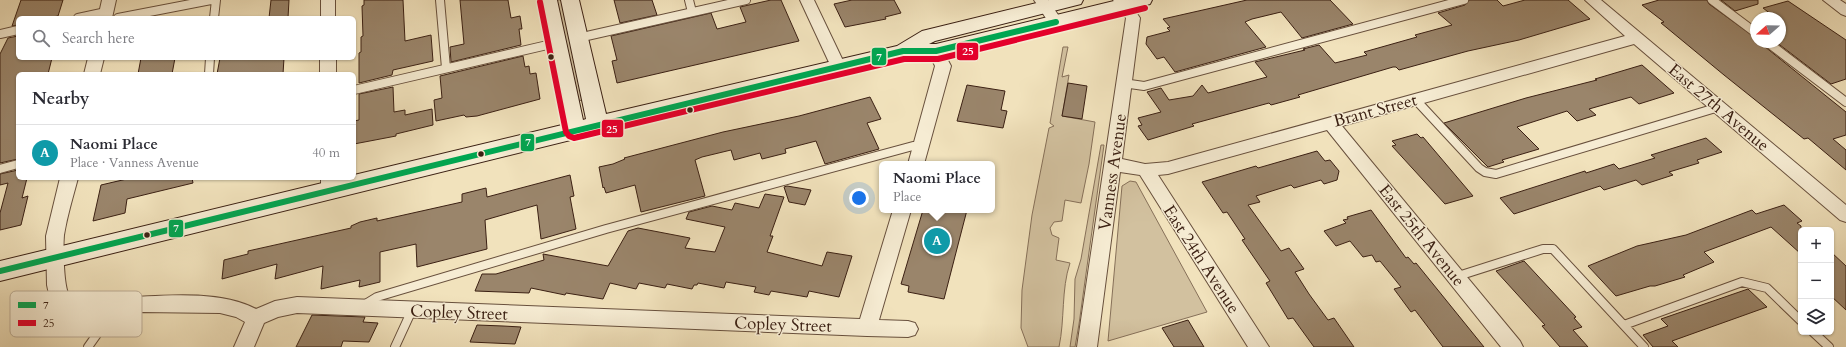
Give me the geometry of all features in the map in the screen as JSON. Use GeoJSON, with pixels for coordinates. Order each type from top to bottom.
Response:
{"type":"FeatureCollection","features":[{"type":"Feature","properties":{"kind":"main road"},"geometry":{"type":"LineString","coordinates":[[548,0],[574,130]]}},
{"type":"Feature","properties":{"kind":"main road"},"geometry":{"type":"LineString","coordinates":[[570,0],[598,124]]}},
{"type":"Feature","properties":{"kind":"main road"},"geometry":{"type":"LineString","coordinates":[[356,178],[574,130],[903,51],[936,51],[1074,0]]}},
{"type":"Feature","properties":{"kind":"main road"},"geometry":{"type":"LineString","coordinates":[[903,51],[929,36],[1048,9],[1143,0]]}},
{"type":"Feature","properties":{"kind":"main road"},"geometry":{"type":"LineString","coordinates":[[0,272],[348,180]]}},
{"type":"Feature","properties":{"kind":"street"},"geometry":{"type":"LineString","coordinates":[[328,0],[328,16]]}},
{"type":"Feature","properties":{"kind":"street"},"geometry":{"type":"LineString","coordinates":[[807,0],[838,67]]}},
{"type":"Feature","properties":{"kind":"street","name":"East 27th Avenue"},"geometry":{"type":"LineString","coordinates":[[1592,0],[1846,215]]}},
{"type":"Feature","properties":{"kind":"street"},"geometry":{"type":"LineString","coordinates":[[1830,0],[1846,11]]}},
{"type":"Feature","properties":{"kind":"street","name":"Vanness Avenue"},"geometry":{"type":"LineString","coordinates":[[1087,347],[1133,18],[1122,2]]}},
{"type":"Feature","properties":{"kind":"street","name":"Brant Street"},"geometry":{"type":"LineString","coordinates":[[1113,164],[1146,170],[1168,168],[1637,38]]}},
{"type":"Feature","properties":{"kind":"street"},"geometry":{"type":"LineString","coordinates":[[917,161],[943,66],[936,51]]}},
{"type":"Feature","properties":{"kind":"street"},"geometry":{"type":"LineString","coordinates":[[92,72],[96,60]]}},
{"type":"Feature","properties":{"kind":"street"},"geometry":{"type":"LineString","coordinates":[[328,60],[328,72]]}},
{"type":"Feature","properties":{"kind":"street","name":"East 25th Avenue"},"geometry":{"type":"LineString","coordinates":[[1330,123],[1513,347]]}},
{"type":"Feature","properties":{"kind":"street","name":"East 24th Avenue"},"geometry":{"type":"LineString","coordinates":[[1146,170],[1259,347]]}},
{"type":"Feature","properties":{"kind":"street"},"geometry":{"type":"LineString","coordinates":[[57,291],[55,236],[69,180]]}},
{"type":"Feature","properties":{"kind":"street"},"geometry":{"type":"LineString","coordinates":[[868,328],[901,213]]}},
{"type":"Feature","properties":{"kind":"street"},"geometry":{"type":"LineString","coordinates":[[142,304],[220,305],[240,310],[256,318],[256,322],[244,347]]}},
{"type":"Feature","properties":{"kind":"street","name":"Copley Street"},"geometry":{"type":"LineString","coordinates":[[256,318],[275,309],[297,304],[360,308],[908,329]]}},
{"type":"Feature","properties":{"kind":"lane"},"geometry":{"type":"LineString","coordinates":[[88,16],[109,12],[211,0]]}},
{"type":"Feature","properties":{"kind":"lane"},"geometry":{"type":"LineString","coordinates":[[214,16],[216,0]]}},
{"type":"Feature","properties":{"kind":"lane"},"geometry":{"type":"LineString","coordinates":[[440,0],[446,68]]}},
{"type":"Feature","properties":{"kind":"lane"},"geometry":{"type":"LineString","coordinates":[[688,0],[692,12]]}},
{"type":"Feature","properties":{"kind":"lane"},"geometry":{"type":"LineString","coordinates":[[578,38],[746,0]]}},
{"type":"Feature","properties":{"kind":"lane"},"geometry":{"type":"LineString","coordinates":[[1123,83],[1144,86],[1464,0]]}},
{"type":"Feature","properties":{"kind":"lane"},"geometry":{"type":"LineString","coordinates":[[1712,0],[1750,28]]}},
{"type":"Feature","properties":{"kind":"lane"},"geometry":{"type":"LineString","coordinates":[[0,34],[16,30]]}},
{"type":"Feature","properties":{"kind":"lane"},"geometry":{"type":"LineString","coordinates":[[356,90],[556,43]]}},
{"type":"Feature","properties":{"kind":"lane"},"geometry":{"type":"LineString","coordinates":[[1775,48],[1846,102]]}},
{"type":"Feature","properties":{"kind":"lane"},"geometry":{"type":"LineString","coordinates":[[209,72],[210,60]]}},
{"type":"Feature","properties":{"kind":"lane"},"geometry":{"type":"LineString","coordinates":[[1416,99],[1479,168],[1485,172],[1496,174],[1719,107]]}},
{"type":"Feature","properties":{"kind":"lane"},"geometry":{"type":"LineString","coordinates":[[360,308],[377,297],[606,229],[913,146],[921,146]]}},
{"type":"Feature","properties":{"kind":"lane"},"geometry":{"type":"LineString","coordinates":[[0,169],[16,165]]}},
{"type":"Feature","properties":{"kind":"lane"},"geometry":{"type":"LineString","coordinates":[[1455,277],[1543,249],[1553,249],[1644,347]]}},
{"type":"Feature","properties":{"kind":"lane"},"geometry":{"type":"LineString","coordinates":[[1624,325],[1742,282],[1767,288],[1798,318]]}},
{"type":"Feature","properties":{"kind":"lane"},"geometry":{"type":"LineString","coordinates":[[395,347],[412,310]]}},
{"type":"Feature","properties":{"kind":"lane"},"geometry":{"type":"LineString","coordinates":[[1816,335],[1829,347]]}},
{"type":"Feature","properties":{"kind":"lane"},"geometry":{"type":"LineString","coordinates":[[88,347],[95,337]]}},
{"type":"Feature","properties":{"kind":"shaded area"},"geometry":{"type":"Polygon","coordinates":[[[556,0],[565,0],[582,101],[579,100],[556,0]]]}},
{"type":"Feature","properties":{"kind":"shaded area"},"geometry":{"type":"Polygon","coordinates":[[[1063,47],[1068,47],[1062,77],[1069,75],[1062,116],[1095,122],[1089,164],[1081,203],[1065,200],[1062,221],[1054,222],[1050,228],[1052,235],[1059,238],[1056,260],[1070,263],[1065,284],[1059,347],[1028,347],[1021,328],[1022,290],[1032,215],[1049,128],[1054,126],[1050,123],[1063,47]]]}},
{"type":"Feature","properties":{"kind":"shaded area"},"geometry":{"type":"Polygon","coordinates":[[[1101,145],[1104,145],[1079,324],[1075,347],[1070,347],[1074,319],[1075,279],[1081,259],[1101,145]]]}},
{"type":"Feature","properties":{"kind":"shaded area"},"geometry":{"type":"Polygon","coordinates":[[[1130,181],[1136,182],[1207,312],[1108,341],[1122,186],[1130,181]]]}},
{"type":"Feature","properties":{"kind":"building"},"geometry":{"type":"Polygon","coordinates":[[[21,0],[63,0],[58,16],[16,16],[16,25],[12,26],[21,0]]]}},
{"type":"Feature","properties":{"kind":"building"},"geometry":{"type":"Polygon","coordinates":[[[271,0],[289,0],[288,16],[269,16],[271,0]]]}},
{"type":"Feature","properties":{"kind":"building"},"geometry":{"type":"Polygon","coordinates":[[[364,0],[403,0],[405,41],[431,35],[433,61],[393,70],[392,75],[359,83],[359,53],[361,52],[361,37],[363,36],[362,6],[364,5],[364,0]]]}},
{"type":"Feature","properties":{"kind":"building"},"geometry":{"type":"Polygon","coordinates":[[[460,0],[508,0],[511,18],[520,16],[522,29],[519,29],[521,45],[451,62],[450,47],[464,44],[460,0]]]}},
{"type":"Feature","properties":{"kind":"building"},"geometry":{"type":"Polygon","coordinates":[[[614,0],[652,0],[657,15],[620,23],[614,0]]]}},
{"type":"Feature","properties":{"kind":"building"},"geometry":{"type":"Polygon","coordinates":[[[771,0],[781,0],[799,41],[617,83],[612,61],[617,60],[611,36],[711,13],[717,29],[746,22],[740,7],[771,0]]]}},
{"type":"Feature","properties":{"kind":"building"},"geometry":{"type":"Polygon","coordinates":[[[852,0],[894,0],[901,13],[885,17],[886,19],[845,27],[834,4],[852,0]]]}},
{"type":"Feature","properties":{"kind":"building"},"geometry":{"type":"Polygon","coordinates":[[[1247,0],[1330,0],[1353,24],[1302,38],[1281,12],[1252,19],[1245,22],[1266,47],[1175,72],[1164,57],[1157,59],[1146,44],[1147,37],[1170,31],[1167,28],[1170,27],[1163,19],[1247,0]]]}},
{"type":"Feature","properties":{"kind":"building"},"geometry":{"type":"Polygon","coordinates":[[[1469,0],[1497,0],[1503,6],[1525,0],[1568,0],[1590,19],[1519,40],[1468,51],[1399,70],[1396,67],[1393,67],[1298,95],[1300,97],[1271,105],[1269,103],[1192,124],[1194,126],[1148,140],[1138,126],[1142,125],[1138,118],[1161,112],[1147,92],[1161,88],[1169,100],[1193,96],[1202,85],[1208,93],[1267,77],[1255,62],[1305,50],[1303,49],[1319,45],[1335,63],[1367,55],[1364,52],[1417,37],[1415,35],[1452,25],[1438,13],[1465,5],[1469,0]]]}},
{"type":"Feature","properties":{"kind":"building"},"geometry":{"type":"Polygon","coordinates":[[[1659,0],[1707,0],[1709,4],[1750,34],[1750,48],[1766,48],[1846,112],[1846,135],[1833,139],[1846,150],[1846,170],[1808,138],[1804,139],[1724,75],[1661,23],[1664,22],[1642,5],[1659,0]]]}},
{"type":"Feature","properties":{"kind":"building"},"geometry":{"type":"Polygon","coordinates":[[[1721,0],[1758,0],[1758,4],[1735,11],[1721,0]]]}},
{"type":"Feature","properties":{"kind":"building"},"geometry":{"type":"Polygon","coordinates":[[[1788,1],[1846,40],[1846,79],[1831,84],[1784,48],[1786,48],[1786,12],[1768,12],[1763,8],[1788,1]]]}},
{"type":"Feature","properties":{"kind":"building"},"geometry":{"type":"Polygon","coordinates":[[[16,36],[16,60],[52,60],[48,72],[16,72],[16,159],[0,163],[0,54],[8,38],[16,36]]]}},
{"type":"Feature","properties":{"kind":"building"},"geometry":{"type":"Polygon","coordinates":[[[523,56],[525,67],[529,66],[530,74],[536,73],[540,99],[477,116],[466,117],[464,115],[436,121],[434,100],[442,98],[440,76],[523,56]]]}},
{"type":"Feature","properties":{"kind":"building"},"geometry":{"type":"Polygon","coordinates":[[[141,60],[175,60],[172,72],[138,72],[141,60]]]}},
{"type":"Feature","properties":{"kind":"building"},"geometry":{"type":"Polygon","coordinates":[[[220,60],[284,60],[283,72],[217,72],[220,60]]]}},
{"type":"Feature","properties":{"kind":"building"},"geometry":{"type":"Polygon","coordinates":[[[1642,65],[1674,93],[1639,104],[1631,97],[1589,109],[1596,115],[1577,121],[1567,111],[1517,127],[1539,149],[1502,160],[1504,162],[1488,167],[1444,123],[1526,98],[1597,80],[1595,79],[1642,65]]]}},
{"type":"Feature","properties":{"kind":"building"},"geometry":{"type":"Polygon","coordinates":[[[1068,83],[1087,86],[1082,119],[1062,116],[1068,83]]]}},
{"type":"Feature","properties":{"kind":"building"},"geometry":{"type":"Polygon","coordinates":[[[967,85],[1005,91],[1001,110],[1007,111],[1003,128],[957,121],[967,85]]]}},
{"type":"Feature","properties":{"kind":"building"},"geometry":{"type":"Polygon","coordinates":[[[393,87],[394,112],[405,110],[405,115],[432,109],[433,125],[396,134],[396,136],[356,144],[356,121],[359,120],[359,94],[393,87]]]}},
{"type":"Feature","properties":{"kind":"building"},"geometry":{"type":"Polygon","coordinates":[[[870,97],[881,119],[867,123],[879,149],[825,164],[816,141],[785,149],[786,153],[762,159],[760,153],[734,160],[731,150],[702,157],[695,160],[705,196],[641,212],[635,185],[606,193],[604,187],[603,188],[599,167],[613,164],[625,159],[624,158],[723,132],[799,116],[870,97]]]}},
{"type":"Feature","properties":{"kind":"building"},"geometry":{"type":"Polygon","coordinates":[[[1417,134],[1421,138],[1423,137],[1473,196],[1445,204],[1392,146],[1396,145],[1392,141],[1417,134]]]}},
{"type":"Feature","properties":{"kind":"building"},"geometry":{"type":"Polygon","coordinates":[[[1706,138],[1722,152],[1697,160],[1699,163],[1669,172],[1673,175],[1642,185],[1636,180],[1604,190],[1600,186],[1514,214],[1500,198],[1585,171],[1586,173],[1614,164],[1619,169],[1655,158],[1651,155],[1706,138]]]}},
{"type":"Feature","properties":{"kind":"building"},"geometry":{"type":"Polygon","coordinates":[[[1317,151],[1325,161],[1330,160],[1339,171],[1337,180],[1324,184],[1321,180],[1294,188],[1291,185],[1256,196],[1260,202],[1248,205],[1281,251],[1289,248],[1304,269],[1295,272],[1309,294],[1328,320],[1334,318],[1354,347],[1314,347],[1293,318],[1288,319],[1266,283],[1270,281],[1242,240],[1245,239],[1227,212],[1223,213],[1202,182],[1256,166],[1258,168],[1317,151]]]}},
{"type":"Feature","properties":{"kind":"building"},"geometry":{"type":"Polygon","coordinates":[[[16,170],[16,180],[26,180],[22,198],[28,196],[21,225],[0,230],[0,213],[8,183],[0,185],[0,174],[16,170]]]}},
{"type":"Feature","properties":{"kind":"building"},"geometry":{"type":"Polygon","coordinates":[[[570,175],[574,196],[570,197],[576,229],[541,239],[537,205],[485,220],[487,249],[417,267],[416,244],[380,252],[380,282],[359,287],[360,280],[321,289],[323,266],[275,279],[277,264],[222,279],[224,260],[248,254],[248,251],[351,228],[351,226],[360,222],[377,218],[377,221],[462,202],[462,194],[486,188],[487,197],[570,175]]]}},
{"type":"Feature","properties":{"kind":"building"},"geometry":{"type":"Polygon","coordinates":[[[122,180],[192,180],[193,183],[127,199],[125,213],[93,221],[101,185],[122,180]]]}},
{"type":"Feature","properties":{"kind":"building"},"geometry":{"type":"Polygon","coordinates":[[[787,186],[811,190],[805,205],[789,202],[784,187],[787,186]]]}},
{"type":"Feature","properties":{"kind":"building"},"geometry":{"type":"Polygon","coordinates":[[[765,194],[784,197],[770,236],[773,236],[767,252],[822,266],[827,252],[852,256],[839,297],[809,291],[807,297],[771,291],[769,295],[754,292],[756,287],[726,282],[724,288],[698,283],[697,285],[694,285],[692,289],[667,284],[665,288],[639,283],[636,289],[610,283],[603,299],[566,293],[565,295],[531,288],[529,293],[475,291],[482,274],[496,274],[544,260],[543,254],[608,266],[628,231],[638,228],[690,238],[685,248],[715,252],[725,227],[686,219],[689,212],[712,206],[732,210],[735,203],[759,208],[765,194]]]}},
{"type":"Feature","properties":{"kind":"building"},"geometry":{"type":"Polygon","coordinates":[[[1784,205],[1802,221],[1797,223],[1801,226],[1798,227],[1798,251],[1771,227],[1704,252],[1714,262],[1683,275],[1685,277],[1616,296],[1588,266],[1637,246],[1686,235],[1752,210],[1756,214],[1784,205]]]}},
{"type":"Feature","properties":{"kind":"building"},"geometry":{"type":"Polygon","coordinates":[[[1371,210],[1406,258],[1408,257],[1414,264],[1416,263],[1484,347],[1443,347],[1415,310],[1411,312],[1394,289],[1401,287],[1380,261],[1376,262],[1372,255],[1363,257],[1350,241],[1336,246],[1324,231],[1346,223],[1343,220],[1348,219],[1347,217],[1371,210]]]}},
{"type":"Feature","properties":{"kind":"building"},"geometry":{"type":"Polygon","coordinates":[[[922,213],[966,213],[944,299],[908,292],[909,286],[901,284],[922,213]]]}},
{"type":"Feature","properties":{"kind":"building"},"geometry":{"type":"Polygon","coordinates":[[[1834,255],[1846,266],[1846,310],[1834,299],[1834,255]]]}},
{"type":"Feature","properties":{"kind":"building"},"geometry":{"type":"Polygon","coordinates":[[[1524,261],[1576,317],[1574,318],[1582,327],[1573,330],[1588,347],[1560,347],[1542,326],[1545,325],[1496,271],[1524,261]]]}},
{"type":"Feature","properties":{"kind":"building"},"geometry":{"type":"Polygon","coordinates":[[[1748,289],[1767,307],[1672,341],[1678,347],[1653,347],[1643,335],[1668,326],[1661,319],[1748,289]]]}},
{"type":"Feature","properties":{"kind":"building"},"geometry":{"type":"Polygon","coordinates":[[[312,315],[365,317],[363,322],[378,323],[369,342],[343,341],[341,347],[296,347],[312,315]]]}},
{"type":"Feature","properties":{"kind":"building"},"geometry":{"type":"Polygon","coordinates":[[[1188,320],[1204,347],[1174,347],[1162,328],[1188,320]]]}},
{"type":"Feature","properties":{"kind":"building"},"geometry":{"type":"Polygon","coordinates":[[[477,325],[521,327],[515,344],[470,342],[477,325]]]}},
{"type":"Feature","properties":{"kind":"transit line","name":"25"},"geometry":{"type":"LineString","coordinates":[[540,2],[566,132],[569,136],[574,138],[904,59],[938,59],[1145,8]]}},
{"type":"Feature","properties":{"kind":"transit line","name":"7"},"geometry":{"type":"LineString","coordinates":[[0,271],[903,51],[936,51],[1056,22]]}},
{"type":"Feature","properties":{"kind":"place","name":"Naomi Place"},"geometry":{"type":"Point","coordinates":[937,241]}}]}
